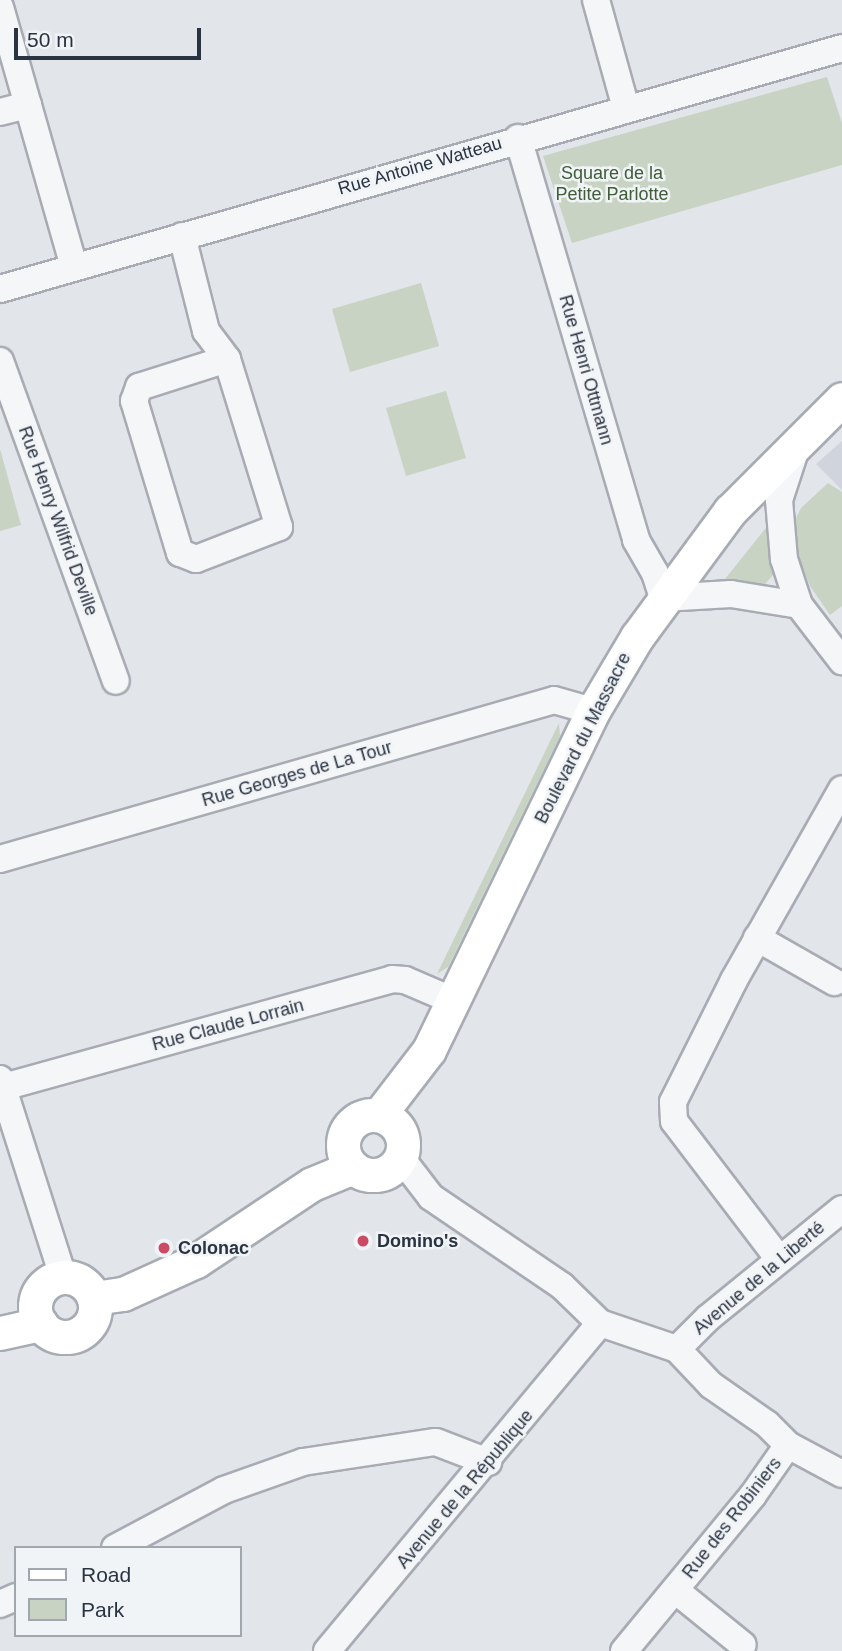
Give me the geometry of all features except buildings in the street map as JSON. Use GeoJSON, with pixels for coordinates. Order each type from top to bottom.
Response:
{"type":"FeatureCollection","features":[{"type":"Feature","properties":{"kind":"main road","name":"Boulevard du Massacre"},"geometry":{"type":"LineString","coordinates":[[379,1115],[406,1085],[454,1001],[593,711],[663,598],[730,511],[842,399]]}},
{"type":"Feature","properties":{"kind":"main road"},"geometry":{"type":"LineString","coordinates":[[94,1298],[123,1294],[196,1261],[319,1180],[353,1167],[379,1174],[401,1157],[400,1131],[379,1115],[355,1121],[345,1135],[344,1152],[353,1167]]}},
{"type":"Feature","properties":{"kind":"main road"},"geometry":{"type":"LineString","coordinates":[[63,1277],[83,1283],[94,1298],[93,1320],[83,1332],[61,1337],[41,1324],[36,1310],[39,1293],[63,1277]]}},
{"type":"Feature","properties":{"kind":"main road"},"geometry":{"type":"LineString","coordinates":[[0,1333],[41,1324]]}},
{"type":"Feature","properties":{"kind":"street"},"geometry":{"type":"LineString","coordinates":[[596,0],[626,108]]}},
{"type":"Feature","properties":{"kind":"street"},"geometry":{"type":"LineString","coordinates":[[0,7],[74,267]]}},
{"type":"Feature","properties":{"kind":"street","name":"Rue Antoine Watteau"},"geometry":{"type":"LineString","coordinates":[[0,289],[518,138],[842,48]]}},
{"type":"Feature","properties":{"kind":"street"},"geometry":{"type":"LineString","coordinates":[[0,112],[28,105]]}},
{"type":"Feature","properties":{"kind":"street","name":"Rue Henri Ottmann"},"geometry":{"type":"LineString","coordinates":[[518,138],[636,540],[655,573],[663,598]]}},
{"type":"Feature","properties":{"kind":"street"},"geometry":{"type":"LineString","coordinates":[[182,236],[205,331],[227,359],[279,527],[197,559],[180,553],[134,401],[139,387],[227,359]]}},
{"type":"Feature","properties":{"kind":"street","name":"Rue Henry Wilfrid Deville"},"geometry":{"type":"LineString","coordinates":[[0,362],[116,681]]}},
{"type":"Feature","properties":{"kind":"street"},"geometry":{"type":"LineString","coordinates":[[797,445],[778,510],[784,559],[799,605],[842,661]]}},
{"type":"Feature","properties":{"kind":"street"},"geometry":{"type":"LineString","coordinates":[[663,598],[731,594],[799,605]]}},
{"type":"Feature","properties":{"kind":"street","name":"Rue Georges de La Tour"},"geometry":{"type":"LineString","coordinates":[[0,859],[554,700],[593,711]]}},
{"type":"Feature","properties":{"kind":"street"},"geometry":{"type":"LineString","coordinates":[[779,1259],[674,1121],[673,1102],[757,939],[842,789]]}},
{"type":"Feature","properties":{"kind":"street"},"geometry":{"type":"LineString","coordinates":[[757,939],[834,982]]}},
{"type":"Feature","properties":{"kind":"street","name":"Rue Claude Lorrain"},"geometry":{"type":"LineString","coordinates":[[1,1085],[392,979],[405,980],[454,1001]]}},
{"type":"Feature","properties":{"kind":"street"},"geometry":{"type":"LineString","coordinates":[[1,1085],[63,1277]]}},
{"type":"Feature","properties":{"kind":"street"},"geometry":{"type":"LineString","coordinates":[[401,1157],[431,1197],[562,1286],[600,1323],[677,1349],[711,1385],[767,1424],[788,1445],[842,1474]]}},
{"type":"Feature","properties":{"kind":"street","name":"Avenue de la Liberté"},"geometry":{"type":"LineString","coordinates":[[677,1349],[779,1259],[842,1209]]}},
{"type":"Feature","properties":{"kind":"street","name":"Avenue de la République"},"geometry":{"type":"LineString","coordinates":[[327,1651],[488,1462],[600,1323]]}},
{"type":"Feature","properties":{"kind":"street"},"geometry":{"type":"LineString","coordinates":[[119,1546],[224,1490],[303,1462],[436,1442],[488,1462]]}},
{"type":"Feature","properties":{"kind":"street","name":"Rue des Robiniers"},"geometry":{"type":"LineString","coordinates":[[624,1651],[788,1445]]}},
{"type":"Feature","properties":{"kind":"street","name":"Rue des Robiniers"},"geometry":{"type":"LineString","coordinates":[[675,1590],[743,1645]]}},
{"type":"Feature","properties":{"kind":"shaded area"},"geometry":{"type":"Polygon","coordinates":[[[842,441],[842,490],[816,464],[842,441]]]}},
{"type":"Feature","properties":{"kind":"green space","name":"Square de la Petite Parlotte"},"geometry":{"type":"Polygon","coordinates":[[[827,77],[842,123],[842,165],[572,243],[543,156],[827,77]]]}},
{"type":"Feature","properties":{"kind":"green space"},"geometry":{"type":"Polygon","coordinates":[[[421,283],[439,346],[350,372],[332,309],[421,283]]]}},
{"type":"Feature","properties":{"kind":"green space"},"geometry":{"type":"Polygon","coordinates":[[[446,391],[466,458],[406,476],[386,408],[446,391]]]}},
{"type":"Feature","properties":{"kind":"green space"},"geometry":{"type":"Polygon","coordinates":[[[0,449],[21,525],[0,531],[0,449]]]}},
{"type":"Feature","properties":{"kind":"green space"},"geometry":{"type":"Polygon","coordinates":[[[828,483],[842,492],[842,606],[830,615],[810,586],[795,549],[795,520],[801,508],[828,483]]]}},
{"type":"Feature","properties":{"kind":"green space"},"geometry":{"type":"Polygon","coordinates":[[[769,524],[778,569],[761,589],[717,589],[769,524]]]}},
{"type":"Feature","properties":{"kind":"green space"},"geometry":{"type":"Polygon","coordinates":[[[559,723],[560,736],[448,967],[437,974],[559,723]]]}},
{"type":"Feature","properties":{"kind":"place","name":"Domino's"},"geometry":{"type":"Point","coordinates":[363,1241]}},
{"type":"Feature","properties":{"kind":"place","name":"Colonac"},"geometry":{"type":"Point","coordinates":[164,1248]}}]}
